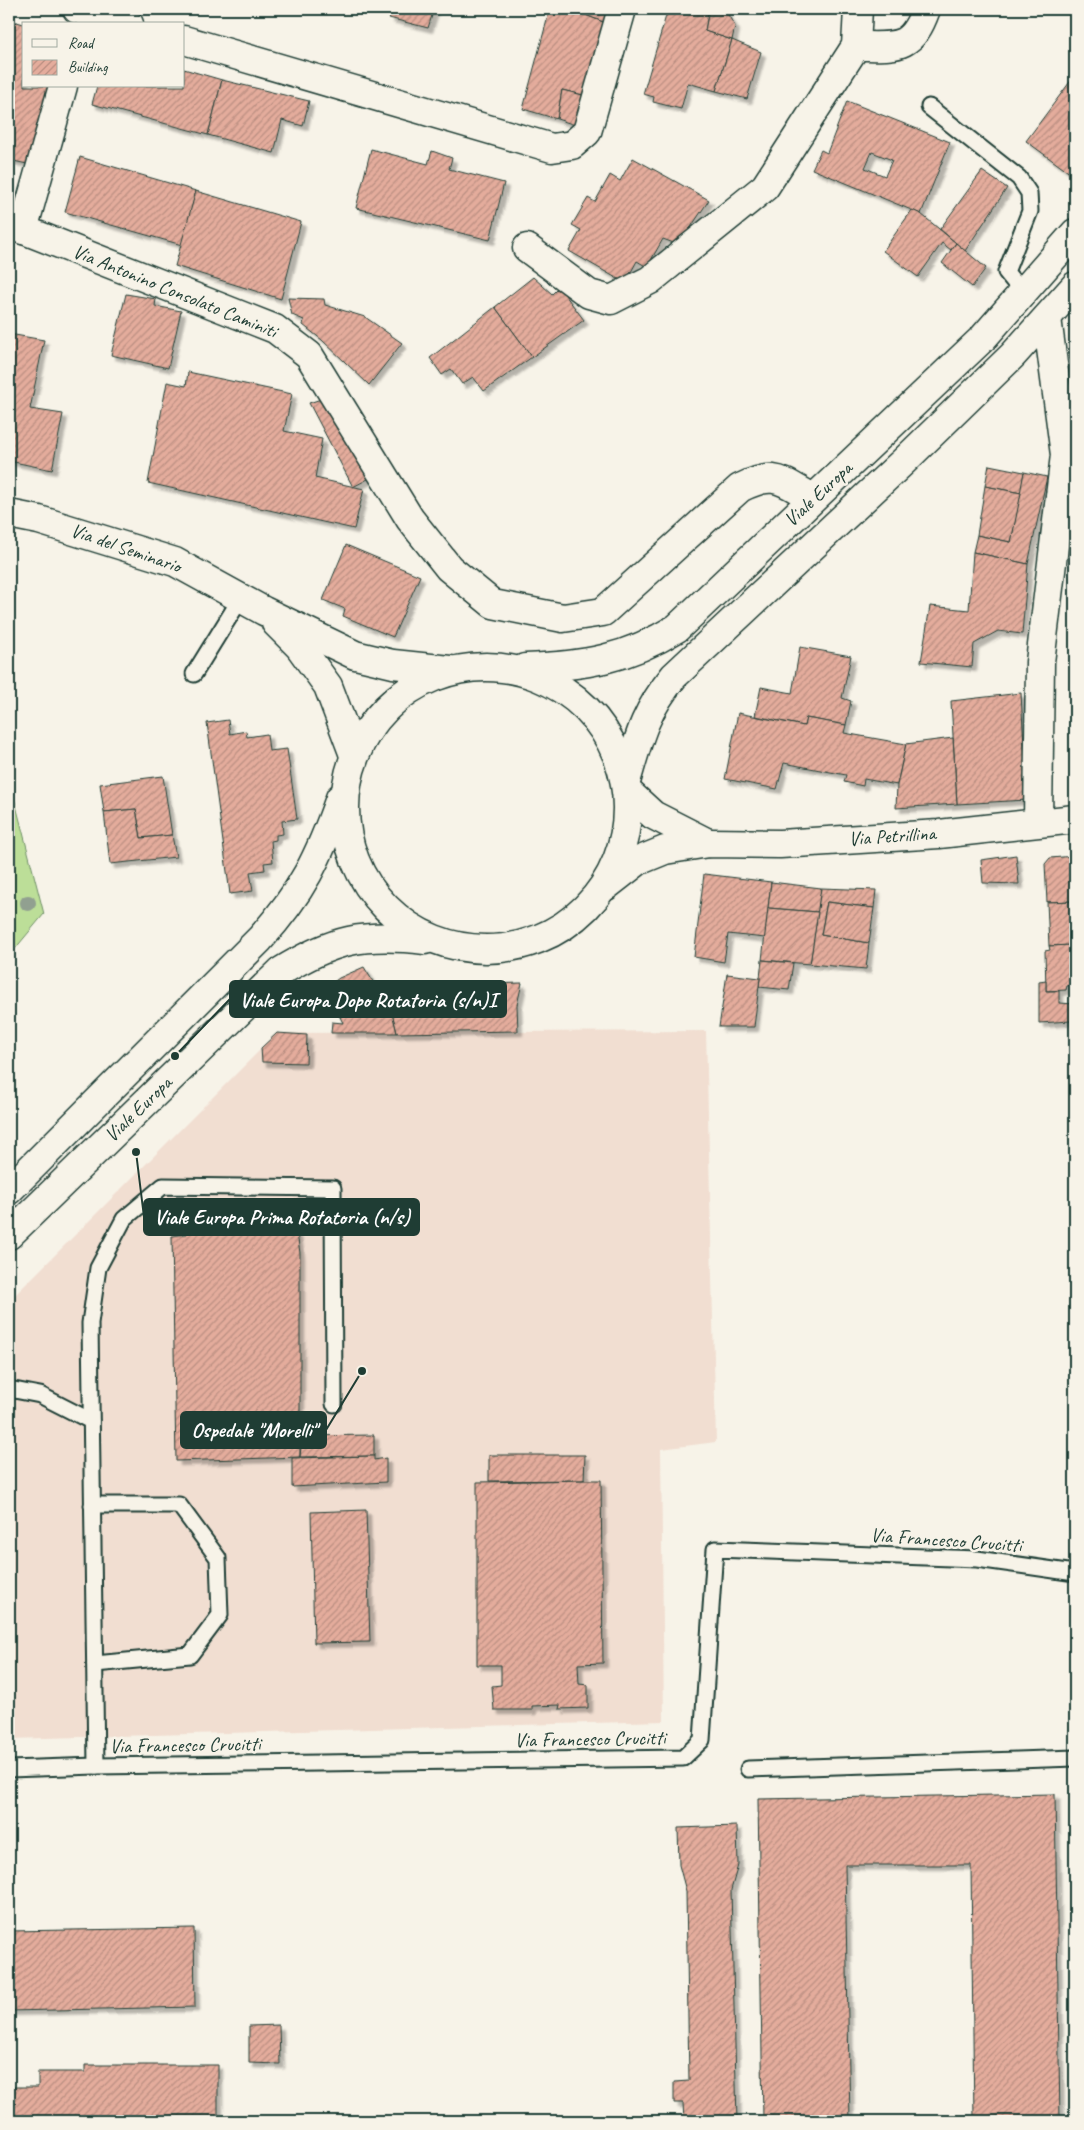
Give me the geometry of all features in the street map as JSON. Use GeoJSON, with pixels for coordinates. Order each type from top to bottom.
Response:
{"type":"FeatureCollection","features":[{"type":"Feature","properties":{"kind":"main road"},"geometry":{"type":"LineString","coordinates":[[185,40],[552,148],[572,144],[587,132],[622,9]]}},
{"type":"Feature","properties":{"kind":"main road"},"geometry":{"type":"LineString","coordinates":[[527,248],[589,294],[611,300],[650,280],[764,187],[856,46],[858,9]]}},
{"type":"Feature","properties":{"kind":"main road"},"geometry":{"type":"LineString","coordinates":[[856,46],[898,46],[919,30],[926,9]]}},
{"type":"Feature","properties":{"kind":"main road"},"geometry":{"type":"LineString","coordinates":[[81,14],[119,22]]}},
{"type":"Feature","properties":{"kind":"main road"},"geometry":{"type":"LineString","coordinates":[[16,227],[62,88]]}},
{"type":"Feature","properties":{"kind":"main road","name":"Via Antonino Consolato Caminiti"},"geometry":{"type":"LineString","coordinates":[[16,227],[275,329],[309,355],[410,519],[449,568],[493,604],[563,618],[603,612],[740,488],[759,478],[777,478],[813,498]]}},
{"type":"Feature","properties":{"kind":"main road","name":"Viale Europa"},"geometry":{"type":"LineString","coordinates":[[512,668],[589,663],[626,654],[654,642],[677,628],[982,338],[1075,233]]}},
{"type":"Feature","properties":{"kind":"main road","name":"Viale Europa"},"geometry":{"type":"LineString","coordinates":[[627,787],[643,724],[656,698],[674,676],[904,461],[1013,355],[1075,286]]}},
{"type":"Feature","properties":{"kind":"main road"},"geometry":{"type":"LineString","coordinates":[[1038,822],[1040,662],[1070,455],[1047,318]]}},
{"type":"Feature","properties":{"kind":"main road","name":"Via del Seminario"},"geometry":{"type":"LineString","coordinates":[[9,514],[39,520],[175,562],[253,605]]}},
{"type":"Feature","properties":{"kind":"main road"},"geometry":{"type":"LineString","coordinates":[[253,605],[355,655],[393,664],[451,670],[482,666],[512,668],[552,682],[587,707],[612,742],[627,787],[626,841],[606,886],[573,921],[530,944],[482,950],[435,941],[400,921],[372,892],[352,857],[344,818],[350,767],[377,717],[410,688],[451,670]]}},
{"type":"Feature","properties":{"kind":"main road"},"geometry":{"type":"LineString","coordinates":[[253,605],[299,646],[328,686],[350,767]]}},
{"type":"Feature","properties":{"kind":"main road","name":"Viale Europa"},"geometry":{"type":"LineString","coordinates":[[9,1190],[260,939],[286,910],[307,878],[327,836],[350,767]]}},
{"type":"Feature","properties":{"kind":"main road"},"geometry":{"type":"LineString","coordinates":[[627,787],[653,815],[708,843]]}},
{"type":"Feature","properties":{"kind":"main road","name":"Via Petrillina"},"geometry":{"type":"LineString","coordinates":[[606,886],[638,861],[666,850],[708,843],[780,844],[939,834],[1075,819]]}},
{"type":"Feature","properties":{"kind":"main road","name":"Viale Europa"},"geometry":{"type":"LineString","coordinates":[[9,1235],[280,972],[326,947],[350,940],[374,936],[435,941]]}},
{"type":"Feature","properties":{"kind":"lane"},"geometry":{"type":"LineString","coordinates":[[929,107],[1019,178],[1029,193],[1030,211],[1006,272],[1023,293]]}},
{"type":"Feature","properties":{"kind":"lane"},"geometry":{"type":"LineString","coordinates":[[194,674],[253,605]]}},
{"type":"Feature","properties":{"kind":"lane"},"geometry":{"type":"LineString","coordinates":[[96,1766],[90,1323],[98,1268],[124,1219],[163,1186],[332,1188],[334,1404]]}},
{"type":"Feature","properties":{"kind":"lane"},"geometry":{"type":"LineString","coordinates":[[9,1389],[40,1395],[91,1421]]}},
{"type":"Feature","properties":{"kind":"lane"},"geometry":{"type":"LineString","coordinates":[[92,1505],[179,1504],[218,1558],[220,1616],[190,1655],[95,1664]]}},
{"type":"Feature","properties":{"kind":"lane","name":"Via Francesco Crucitti"},"geometry":{"type":"LineString","coordinates":[[9,1770],[96,1766],[683,1758],[702,1740],[715,1549],[977,1559],[1075,1573]]}},
{"type":"Feature","properties":{"kind":"lane"},"geometry":{"type":"LineString","coordinates":[[748,1769],[1075,1758]]}},
{"type":"Feature","properties":{"kind":"shaded area"},"geometry":{"type":"Polygon","coordinates":[[[706,1031],[716,1442],[661,1449],[664,1721],[9,1739],[9,1301],[277,1033],[706,1031]]]}},
{"type":"Feature","properties":{"kind":"green space"},"geometry":{"type":"Polygon","coordinates":[[[9,790],[12,790],[44,914],[14,950],[9,953],[9,790]]]}},
{"type":"Feature","properties":{"kind":"building"},"geometry":{"type":"Polygon","coordinates":[[[393,9],[434,9],[428,28],[389,18],[393,9]]]}},
{"type":"Feature","properties":{"kind":"building"},"geometry":{"type":"Polygon","coordinates":[[[550,9],[584,9],[583,14],[606,23],[587,96],[562,90],[557,119],[523,109],[550,9]]]}},
{"type":"Feature","properties":{"kind":"building"},"geometry":{"type":"Polygon","coordinates":[[[584,9],[610,9],[606,23],[583,14],[584,9]]]}},
{"type":"Feature","properties":{"kind":"building"},"geometry":{"type":"Polygon","coordinates":[[[668,9],[709,9],[705,31],[732,40],[716,91],[688,83],[681,109],[653,102],[654,97],[643,94],[668,9]]]}},
{"type":"Feature","properties":{"kind":"building"},"geometry":{"type":"Polygon","coordinates":[[[709,9],[725,10],[735,26],[732,40],[705,31],[709,9]]]}},
{"type":"Feature","properties":{"kind":"building"},"geometry":{"type":"Polygon","coordinates":[[[9,20],[22,23],[22,88],[47,88],[27,164],[9,160],[9,20]]]}},
{"type":"Feature","properties":{"kind":"building"},"geometry":{"type":"Polygon","coordinates":[[[732,40],[761,52],[747,99],[716,91],[732,40]]]}},
{"type":"Feature","properties":{"kind":"building"},"geometry":{"type":"Polygon","coordinates":[[[185,69],[222,80],[208,135],[92,104],[96,88],[185,88],[185,69]]]}},
{"type":"Feature","properties":{"kind":"building"},"geometry":{"type":"Polygon","coordinates":[[[1075,75],[1075,177],[1026,141],[1075,75]]]}},
{"type":"Feature","properties":{"kind":"building"},"geometry":{"type":"Polygon","coordinates":[[[222,80],[309,101],[303,126],[282,120],[274,153],[208,135],[222,80]]]}},
{"type":"Feature","properties":{"kind":"building"},"geometry":{"type":"Polygon","coordinates":[[[562,90],[587,96],[578,126],[557,119],[562,90]]]}},
{"type":"Feature","properties":{"kind":"building"},"geometry":{"type":"Polygon","coordinates":[[[847,101],[950,142],[921,214],[812,169],[821,150],[827,153],[847,101]],[[872,152],[865,168],[885,176],[892,160],[872,152]]]}},
{"type":"Feature","properties":{"kind":"building"},"geometry":{"type":"Polygon","coordinates":[[[371,149],[428,164],[432,151],[452,158],[449,169],[504,183],[490,240],[356,208],[371,149]]]}},
{"type":"Feature","properties":{"kind":"building"},"geometry":{"type":"Polygon","coordinates":[[[80,157],[196,191],[182,245],[65,212],[80,157]]]}},
{"type":"Feature","properties":{"kind":"building"},"geometry":{"type":"Polygon","coordinates":[[[633,158],[709,200],[679,245],[663,239],[647,267],[637,261],[625,283],[569,251],[581,230],[572,225],[588,198],[595,202],[610,175],[620,181],[633,158]]]}},
{"type":"Feature","properties":{"kind":"building"},"geometry":{"type":"Polygon","coordinates":[[[982,171],[1007,188],[965,251],[940,229],[982,171]]]}},
{"type":"Feature","properties":{"kind":"building"},"geometry":{"type":"Polygon","coordinates":[[[196,191],[301,222],[281,299],[175,266],[196,191]]]}},
{"type":"Feature","properties":{"kind":"building"},"geometry":{"type":"Polygon","coordinates":[[[912,210],[921,214],[956,243],[951,250],[942,243],[918,277],[883,251],[912,210]]]}},
{"type":"Feature","properties":{"kind":"building"},"geometry":{"type":"Polygon","coordinates":[[[956,243],[986,268],[972,287],[942,263],[956,243]]]}},
{"type":"Feature","properties":{"kind":"building"},"geometry":{"type":"Polygon","coordinates":[[[533,277],[552,294],[559,287],[584,320],[532,357],[495,307],[533,277]]]}},
{"type":"Feature","properties":{"kind":"building"},"geometry":{"type":"Polygon","coordinates":[[[126,294],[156,299],[155,306],[181,311],[168,368],[111,355],[126,294]]]}},
{"type":"Feature","properties":{"kind":"building"},"geometry":{"type":"Polygon","coordinates":[[[288,298],[324,299],[325,305],[365,317],[402,343],[369,385],[322,340],[303,325],[304,320],[292,315],[288,298]]]}},
{"type":"Feature","properties":{"kind":"building"},"geometry":{"type":"Polygon","coordinates":[[[495,307],[532,357],[484,391],[473,377],[462,384],[451,369],[442,375],[430,358],[495,307]]]}},
{"type":"Feature","properties":{"kind":"building"},"geometry":{"type":"Polygon","coordinates":[[[9,334],[44,340],[30,409],[63,414],[52,470],[9,461],[9,334]]]}},
{"type":"Feature","properties":{"kind":"building"},"geometry":{"type":"Polygon","coordinates":[[[188,372],[292,394],[284,431],[322,439],[315,478],[364,489],[354,529],[148,483],[167,382],[186,386],[188,372]]]}},
{"type":"Feature","properties":{"kind":"building"},"geometry":{"type":"Polygon","coordinates":[[[324,398],[368,479],[353,487],[309,403],[324,398]]]}},
{"type":"Feature","properties":{"kind":"building"},"geometry":{"type":"Polygon","coordinates":[[[989,465],[1024,472],[1021,493],[985,486],[989,465]]]}},
{"type":"Feature","properties":{"kind":"building"},"geometry":{"type":"Polygon","coordinates":[[[1024,472],[1047,477],[1028,564],[973,552],[977,535],[1011,542],[1024,472]]]}},
{"type":"Feature","properties":{"kind":"building"},"geometry":{"type":"Polygon","coordinates":[[[985,486],[1021,493],[1011,542],[977,535],[985,486]]]}},
{"type":"Feature","properties":{"kind":"building"},"geometry":{"type":"Polygon","coordinates":[[[346,545],[420,576],[393,637],[343,616],[345,609],[323,600],[346,545]]]}},
{"type":"Feature","properties":{"kind":"building"},"geometry":{"type":"Polygon","coordinates":[[[973,552],[1028,564],[1022,634],[998,631],[974,644],[972,667],[921,662],[930,606],[969,610],[973,552]]]}},
{"type":"Feature","properties":{"kind":"building"},"geometry":{"type":"Polygon","coordinates":[[[800,647],[851,656],[842,698],[851,701],[846,725],[806,718],[804,726],[755,716],[761,687],[792,693],[800,647]]]}},
{"type":"Feature","properties":{"kind":"building"},"geometry":{"type":"Polygon","coordinates":[[[1070,691],[1075,691],[1075,769],[1071,707],[1070,691]]]}},
{"type":"Feature","properties":{"kind":"building"},"geometry":{"type":"Polygon","coordinates":[[[1021,693],[1027,800],[957,804],[951,701],[1021,693]]]}},
{"type":"Feature","properties":{"kind":"building"},"geometry":{"type":"Polygon","coordinates":[[[738,713],[804,726],[806,718],[846,725],[844,733],[906,744],[897,785],[864,779],[863,786],[844,782],[846,775],[784,763],[777,789],[725,779],[738,713]]]}},
{"type":"Feature","properties":{"kind":"building"},"geometry":{"type":"Polygon","coordinates":[[[228,720],[230,734],[246,731],[247,737],[267,734],[269,751],[287,749],[297,819],[282,821],[283,834],[276,835],[276,840],[271,841],[273,862],[264,863],[265,870],[250,872],[253,891],[230,894],[207,723],[228,720]]]}},
{"type":"Feature","properties":{"kind":"building"},"geometry":{"type":"Polygon","coordinates":[[[953,738],[957,804],[896,808],[897,785],[906,744],[953,738]]]}},
{"type":"Feature","properties":{"kind":"building"},"geometry":{"type":"Polygon","coordinates":[[[163,776],[172,835],[141,838],[136,809],[104,812],[100,784],[163,776]]]}},
{"type":"Feature","properties":{"kind":"building"},"geometry":{"type":"Polygon","coordinates":[[[136,809],[141,838],[172,835],[176,857],[110,864],[104,812],[136,809]]]}},
{"type":"Feature","properties":{"kind":"building"},"geometry":{"type":"Polygon","coordinates":[[[1016,855],[1019,884],[983,883],[981,860],[1016,855]]]}},
{"type":"Feature","properties":{"kind":"building"},"geometry":{"type":"Polygon","coordinates":[[[1075,856],[1075,901],[1047,902],[1045,864],[1050,858],[1075,856]]]}},
{"type":"Feature","properties":{"kind":"building"},"geometry":{"type":"Polygon","coordinates":[[[704,874],[771,882],[765,938],[728,934],[724,962],[694,957],[704,874]]]}},
{"type":"Feature","properties":{"kind":"building"},"geometry":{"type":"Polygon","coordinates":[[[771,882],[821,888],[818,912],[768,908],[771,882]]]}},
{"type":"Feature","properties":{"kind":"building"},"geometry":{"type":"Polygon","coordinates":[[[821,888],[876,890],[874,908],[827,902],[821,935],[869,943],[866,969],[810,964],[821,888]]]}},
{"type":"Feature","properties":{"kind":"building"},"geometry":{"type":"Polygon","coordinates":[[[1075,901],[1075,945],[1049,946],[1047,902],[1075,901]]]}},
{"type":"Feature","properties":{"kind":"building"},"geometry":{"type":"Polygon","coordinates":[[[827,902],[874,908],[869,943],[821,935],[827,902]]]}},
{"type":"Feature","properties":{"kind":"building"},"geometry":{"type":"Polygon","coordinates":[[[768,908],[818,912],[810,964],[762,960],[768,908]]]}},
{"type":"Feature","properties":{"kind":"building"},"geometry":{"type":"Polygon","coordinates":[[[1072,945],[1073,985],[1067,986],[1066,990],[1046,991],[1045,951],[1050,950],[1049,946],[1072,945]]]}},
{"type":"Feature","properties":{"kind":"building"},"geometry":{"type":"Polygon","coordinates":[[[762,960],[793,963],[789,990],[759,987],[762,960]]]}},
{"type":"Feature","properties":{"kind":"building"},"geometry":{"type":"Polygon","coordinates":[[[364,967],[380,993],[340,1017],[323,990],[339,978],[364,967]]]}},
{"type":"Feature","properties":{"kind":"building"},"geometry":{"type":"Polygon","coordinates":[[[727,974],[760,978],[754,1027],[719,1027],[727,974]]]}},
{"type":"Feature","properties":{"kind":"building"},"geometry":{"type":"Polygon","coordinates":[[[1046,981],[1046,991],[1059,991],[1059,1003],[1075,1004],[1071,1021],[1039,1023],[1039,982],[1046,981]]]}},
{"type":"Feature","properties":{"kind":"building"},"geometry":{"type":"Polygon","coordinates":[[[522,983],[517,1005],[518,1031],[397,1033],[392,1013],[417,998],[478,995],[484,984],[522,983]]]}},
{"type":"Feature","properties":{"kind":"building"},"geometry":{"type":"Polygon","coordinates":[[[380,993],[392,1013],[397,1033],[331,1033],[332,1022],[343,1023],[340,1017],[380,993]]]}},
{"type":"Feature","properties":{"kind":"building"},"geometry":{"type":"Polygon","coordinates":[[[277,1033],[307,1035],[306,1063],[262,1062],[261,1048],[277,1033]]]}},
{"type":"Feature","properties":{"kind":"building"},"geometry":{"type":"Polygon","coordinates":[[[243,1208],[282,1208],[282,1233],[297,1233],[300,1253],[300,1457],[176,1461],[172,1236],[187,1234],[188,1209],[215,1209],[215,1213],[243,1212],[243,1208]]]}},
{"type":"Feature","properties":{"kind":"building"},"geometry":{"type":"Polygon","coordinates":[[[374,1435],[374,1456],[300,1457],[302,1436],[374,1435]]]}},
{"type":"Feature","properties":{"kind":"building"},"geometry":{"type":"Polygon","coordinates":[[[489,1455],[585,1455],[584,1480],[489,1481],[489,1455]]]}},
{"type":"Feature","properties":{"kind":"building"},"geometry":{"type":"Polygon","coordinates":[[[374,1456],[374,1460],[386,1458],[386,1482],[292,1487],[292,1458],[374,1456]]]}},
{"type":"Feature","properties":{"kind":"building"},"geometry":{"type":"Polygon","coordinates":[[[601,1480],[603,1663],[578,1664],[579,1684],[588,1685],[588,1708],[559,1709],[560,1705],[532,1706],[532,1710],[494,1710],[492,1686],[501,1685],[501,1665],[477,1665],[477,1482],[601,1480]]]}},
{"type":"Feature","properties":{"kind":"building"},"geometry":{"type":"Polygon","coordinates":[[[366,1510],[370,1642],[314,1643],[311,1512],[366,1510]]]}},
{"type":"Feature","properties":{"kind":"building"},"geometry":{"type":"Polygon","coordinates":[[[1055,1794],[1060,2121],[974,2121],[971,1865],[845,1865],[850,2121],[763,2121],[758,1799],[1055,1794]]]}},
{"type":"Feature","properties":{"kind":"building"},"geometry":{"type":"Polygon","coordinates":[[[737,1826],[738,1865],[731,1890],[737,2121],[684,2121],[683,2103],[674,2103],[674,2082],[689,2081],[686,1891],[679,1865],[678,1828],[737,1826]]]}},
{"type":"Feature","properties":{"kind":"building"},"geometry":{"type":"Polygon","coordinates":[[[194,1928],[195,2007],[9,2011],[9,1931],[194,1928]]]}},
{"type":"Feature","properties":{"kind":"building"},"geometry":{"type":"Polygon","coordinates":[[[279,2025],[280,2064],[249,2063],[249,2026],[279,2025]]]}},
{"type":"Feature","properties":{"kind":"building"},"geometry":{"type":"Polygon","coordinates":[[[85,2065],[218,2065],[218,2121],[9,2121],[9,2087],[38,2087],[38,2072],[85,2072],[85,2065]]]}},
{"type":"Feature","properties":{"kind":"place","name":"Viale Europa Dopo Rotatoria (s/n)I"},"geometry":{"type":"Point","coordinates":[175,1056]}},
{"type":"Feature","properties":{"kind":"place","name":"Viale Europa Prima Rotatoria (n/s)"},"geometry":{"type":"Point","coordinates":[136,1152]}},
{"type":"Feature","properties":{"kind":"place","name":"Ospedale \"Morelli\""},"geometry":{"type":"Point","coordinates":[362,1371]}}]}
